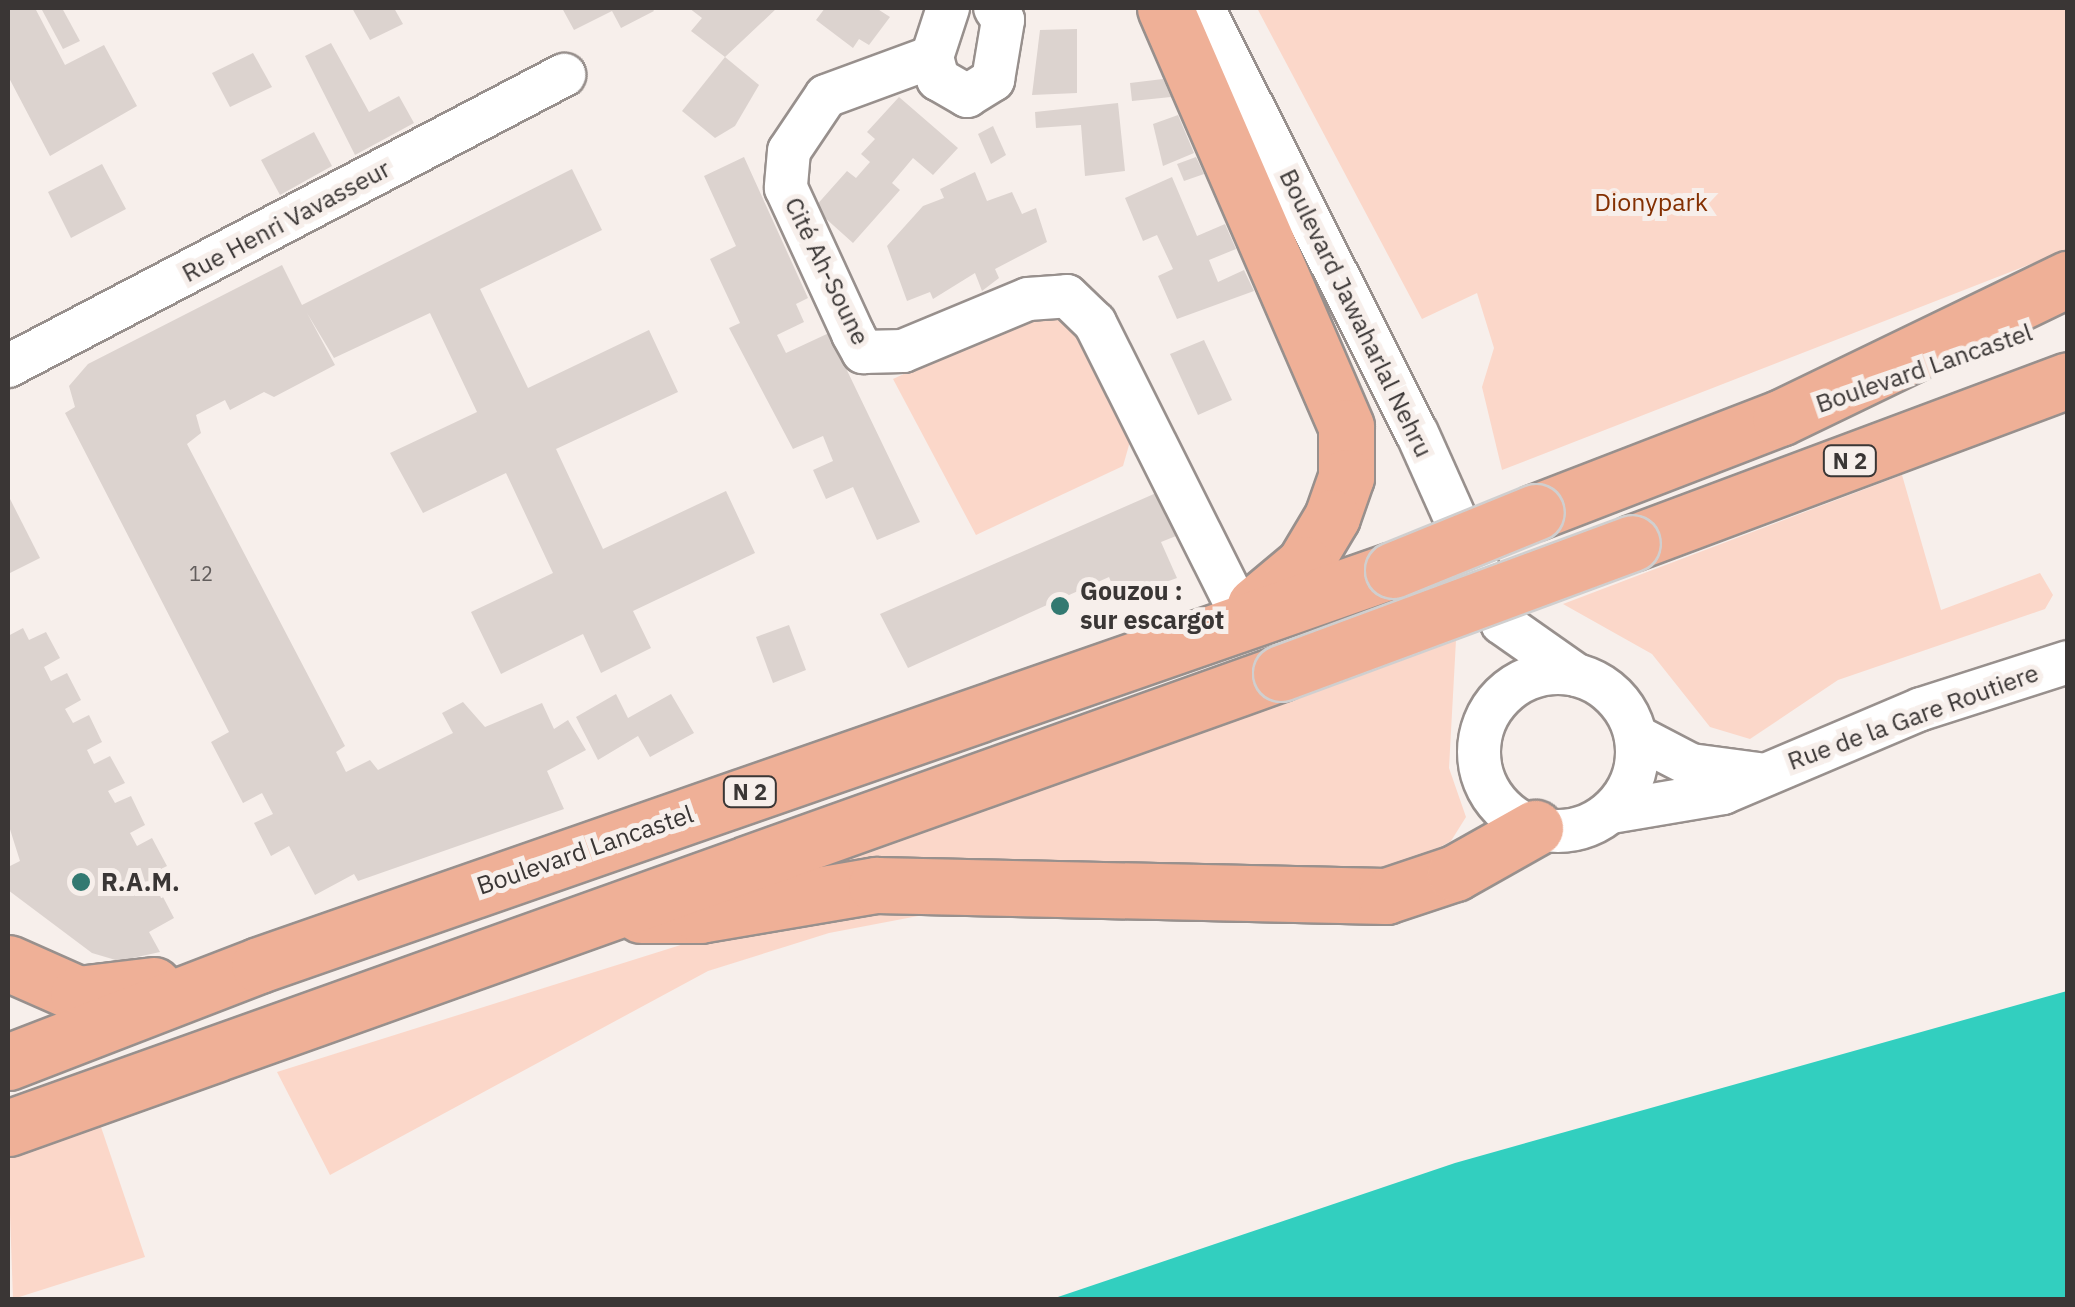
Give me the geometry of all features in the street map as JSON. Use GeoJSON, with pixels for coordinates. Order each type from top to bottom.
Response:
{"type":"FeatureCollection","features":[{"type":"Feature","properties":{"kind":"main road"},"geometry":{"type":"LineString","coordinates":[[1164,8],[1346,428],[1346,477],[1332,517],[1304,564],[1242,617]]}},
{"type":"Feature","properties":{"kind":"main road"},"geometry":{"type":"LineString","coordinates":[[1780,418],[2068,279]]}},
{"type":"Feature","properties":{"kind":"main road","name":"Boulevard Lancastel"},"geometry":{"type":"LineString","coordinates":[[8,1062],[258,965],[1242,617],[1393,570],[1780,418],[2068,319]]}},
{"type":"Feature","properties":{"kind":"main road","name":"N 2"},"geometry":{"type":"LineString","coordinates":[[8,1128],[593,915],[1280,673],[2068,380]]}},
{"type":"Feature","properties":{"kind":"main road"},"geometry":{"type":"LineString","coordinates":[[593,915],[700,915],[876,885],[1386,896],[1455,872],[1534,828]]}},
{"type":"Feature","properties":{"kind":"main road"},"geometry":{"type":"LineString","coordinates":[[8,963],[78,994],[258,965]]}},
{"type":"Feature","properties":{"kind":"street"},"geometry":{"type":"LineString","coordinates":[[948,8],[932,57],[952,91],[981,92],[1002,49],[995,8]]}},
{"type":"Feature","properties":{"kind":"street","name":"Boulevard Jawaharlal Nehru"},"geometry":{"type":"LineString","coordinates":[[1203,8],[1417,432],[1502,623],[1495,705]]}},
{"type":"Feature","properties":{"kind":"street","name":"Cité Ah-Soune"},"geometry":{"type":"LineString","coordinates":[[932,57],[826,96],[789,151],[786,188],[853,334],[863,352],[903,351],[1028,299],[1067,296],[1095,324],[1242,617]]}},
{"type":"Feature","properties":{"kind":"street","name":"Rue Henri Vavasseur"},"geometry":{"type":"LineString","coordinates":[[8,366],[564,75]]}},
{"type":"Feature","properties":{"kind":"street"},"geometry":{"type":"LineString","coordinates":[[1502,623],[1576,674],[1616,696],[1637,737],[1628,790],[1611,812],[1562,832],[1534,828],[1494,800],[1483,777],[1483,727],[1495,705],[1531,678],[1576,674]]}},
{"type":"Feature","properties":{"kind":"street","name":"Rue de la Gare Routiere"},"geometry":{"type":"LineString","coordinates":[[1611,812],[1682,806],[1758,774],[2068,662]]}},
{"type":"Feature","properties":{"kind":"street","name":"Rue de la Gare Routiere"},"geometry":{"type":"LineString","coordinates":[[1637,737],[1691,764],[1758,774]]}},
{"type":"Feature","properties":{"kind":"green space","name":"Dionypark"},"geometry":{"type":"Polygon","coordinates":[[[1257,8],[2067,8],[2067,250],[1502,470],[1482,387],[1494,348],[1477,293],[1422,319],[1257,8]]]}},
{"type":"Feature","properties":{"kind":"green space"},"geometry":{"type":"Polygon","coordinates":[[[1041,310],[1075,324],[1131,438],[1123,466],[976,535],[893,379],[1041,310]]]}},
{"type":"Feature","properties":{"kind":"green space"},"geometry":{"type":"Polygon","coordinates":[[[1902,475],[1941,610],[2040,573],[2053,595],[2045,609],[1838,680],[1750,739],[1710,727],[1652,654],[1563,604],[1902,475]]]}},
{"type":"Feature","properties":{"kind":"green space"},"geometry":{"type":"Polygon","coordinates":[[[1456,640],[1449,768],[1466,817],[1451,841],[1410,864],[1373,873],[835,861],[1456,640]]]}},
{"type":"Feature","properties":{"kind":"green space"},"geometry":{"type":"Polygon","coordinates":[[[960,908],[829,933],[708,971],[330,1175],[277,1072],[687,943],[788,920],[960,908]]]}},
{"type":"Feature","properties":{"kind":"green space"},"geometry":{"type":"Polygon","coordinates":[[[100,1124],[145,1257],[13,1299],[8,1157],[100,1124]]]}},
{"type":"Feature","properties":{"kind":"water"},"geometry":{"type":"Polygon","coordinates":[[[2067,991],[2067,1299],[1052,1299],[1455,1163],[2067,991]]]}},
{"type":"Feature","properties":{"kind":"building"},"geometry":{"type":"Polygon","coordinates":[[[8,8],[35,8],[65,65],[104,45],[137,106],[50,156],[8,76],[8,8]]]}},
{"type":"Feature","properties":{"kind":"building"},"geometry":{"type":"Polygon","coordinates":[[[62,8],[80,41],[63,49],[42,10],[62,8]]]}},
{"type":"Feature","properties":{"kind":"building"},"geometry":{"type":"Polygon","coordinates":[[[352,8],[394,8],[403,24],[370,40],[352,8]]]}},
{"type":"Feature","properties":{"kind":"building"},"geometry":{"type":"Polygon","coordinates":[[[562,8],[654,11],[621,28],[612,11],[574,30],[562,8]]]}},
{"type":"Feature","properties":{"kind":"building"},"geometry":{"type":"Polygon","coordinates":[[[689,8],[777,8],[725,57],[691,31],[702,18],[689,8]]]}},
{"type":"Feature","properties":{"kind":"building"},"geometry":{"type":"Polygon","coordinates":[[[825,8],[876,8],[890,17],[869,45],[859,39],[853,48],[816,20],[825,8]]]}},
{"type":"Feature","properties":{"kind":"building"},"geometry":{"type":"Polygon","coordinates":[[[1077,29],[1077,93],[1032,95],[1040,30],[1077,29]]]}},
{"type":"Feature","properties":{"kind":"building"},"geometry":{"type":"Polygon","coordinates":[[[331,43],[369,112],[399,96],[414,123],[355,155],[305,56],[331,43]]]}},
{"type":"Feature","properties":{"kind":"building"},"geometry":{"type":"Polygon","coordinates":[[[253,53],[272,87],[230,107],[212,73],[253,53]]]}},
{"type":"Feature","properties":{"kind":"building"},"geometry":{"type":"Polygon","coordinates":[[[725,57],[759,85],[735,126],[715,138],[682,111],[725,57]]]}},
{"type":"Feature","properties":{"kind":"building"},"geometry":{"type":"Polygon","coordinates":[[[1163,79],[1171,97],[1132,101],[1130,83],[1163,79]]]}},
{"type":"Feature","properties":{"kind":"building"},"geometry":{"type":"Polygon","coordinates":[[[899,97],[958,148],[933,175],[913,158],[892,183],[900,190],[853,243],[814,208],[847,171],[856,178],[870,162],[861,154],[875,139],[867,132],[899,97]]]}},
{"type":"Feature","properties":{"kind":"building"},"geometry":{"type":"Polygon","coordinates":[[[1118,103],[1125,171],[1085,176],[1081,125],[1036,128],[1035,112],[1118,103]]]}},
{"type":"Feature","properties":{"kind":"building"},"geometry":{"type":"Polygon","coordinates":[[[1178,115],[1194,153],[1163,166],[1153,124],[1178,115]]]}},
{"type":"Feature","properties":{"kind":"building"},"geometry":{"type":"Polygon","coordinates":[[[993,126],[1006,155],[991,164],[978,134],[993,126]]]}},
{"type":"Feature","properties":{"kind":"building"},"geometry":{"type":"Polygon","coordinates":[[[314,132],[332,166],[280,195],[261,160],[314,132]]]}},
{"type":"Feature","properties":{"kind":"building"},"geometry":{"type":"Polygon","coordinates":[[[744,157],[808,298],[796,304],[804,322],[777,335],[786,353],[829,333],[920,522],[877,540],[853,487],[826,499],[813,470],[833,461],[823,436],[793,449],[729,328],[740,323],[710,259],[736,246],[704,176],[744,157]]]}},
{"type":"Feature","properties":{"kind":"building"},"geometry":{"type":"Polygon","coordinates":[[[1196,157],[1204,174],[1184,181],[1177,164],[1196,157]]]}},
{"type":"Feature","properties":{"kind":"building"},"geometry":{"type":"Polygon","coordinates":[[[102,164],[126,209],[71,238],[48,192],[102,164]]]}},
{"type":"Feature","properties":{"kind":"building"},"geometry":{"type":"Polygon","coordinates":[[[572,169],[602,230],[480,289],[528,388],[649,330],[678,392],[556,449],[603,549],[726,491],[755,553],[633,611],[651,648],[601,673],[583,634],[501,674],[471,612],[553,573],[506,473],[423,513],[390,453],[477,412],[430,313],[334,358],[307,313],[335,365],[274,397],[264,392],[230,410],[225,400],[196,415],[201,433],[187,444],[345,746],[336,752],[346,772],[370,760],[378,770],[453,733],[442,713],[463,702],[485,727],[542,703],[554,729],[568,720],[586,750],[547,771],[564,809],[358,881],[354,874],[315,895],[289,846],[271,856],[254,823],[273,814],[262,793],[243,803],[211,742],[229,732],[65,413],[75,407],[69,386],[88,364],[282,265],[302,305],[572,169]]]}},
{"type":"Feature","properties":{"kind":"building"},"geometry":{"type":"Polygon","coordinates":[[[975,172],[987,201],[1012,192],[1022,214],[1036,208],[1047,242],[995,269],[999,278],[982,291],[975,273],[933,299],[930,292],[907,301],[887,246],[923,206],[944,198],[940,189],[975,172]]]}},
{"type":"Feature","properties":{"kind":"building"},"geometry":{"type":"Polygon","coordinates":[[[1172,177],[1197,236],[1225,224],[1236,249],[1209,260],[1218,282],[1244,270],[1254,291],[1177,319],[1158,276],[1173,269],[1157,235],[1143,241],[1125,198],[1172,177]]]}},
{"type":"Feature","properties":{"kind":"building"},"geometry":{"type":"Polygon","coordinates":[[[1204,340],[1232,400],[1198,415],[1170,354],[1204,340]]]}},
{"type":"Feature","properties":{"kind":"building"},"geometry":{"type":"Polygon","coordinates":[[[1163,490],[1181,534],[1161,542],[1177,578],[1118,599],[1109,577],[908,668],[880,614],[1163,490]]]}},
{"type":"Feature","properties":{"kind":"building"},"geometry":{"type":"Polygon","coordinates":[[[8,495],[40,558],[8,574],[8,495]]]}},
{"type":"Feature","properties":{"kind":"building"},"geometry":{"type":"Polygon","coordinates":[[[789,625],[806,670],[773,683],[756,637],[789,625]]]}},
{"type":"Feature","properties":{"kind":"building"},"geometry":{"type":"Polygon","coordinates":[[[23,628],[29,640],[46,632],[60,658],[44,667],[51,681],[67,673],[81,700],[65,709],[73,723],[89,715],[102,742],[87,750],[94,764],[110,756],[125,783],[108,791],[115,803],[131,796],[145,825],[130,833],[137,846],[152,838],[167,866],[151,874],[174,918],[149,932],[160,952],[119,961],[92,953],[8,890],[8,867],[20,861],[8,823],[8,636],[23,628]]]}},
{"type":"Feature","properties":{"kind":"building"},"geometry":{"type":"Polygon","coordinates":[[[616,694],[628,718],[671,694],[694,733],[650,757],[638,736],[598,760],[576,717],[616,694]]]}},
{"type":"Feature","properties":{"kind":"place","name":"Gouzou : sur escargot"},"geometry":{"type":"Point","coordinates":[1060,606]}},
{"type":"Feature","properties":{"kind":"place","name":"R.A.M."},"geometry":{"type":"Point","coordinates":[81,882]}}]}
